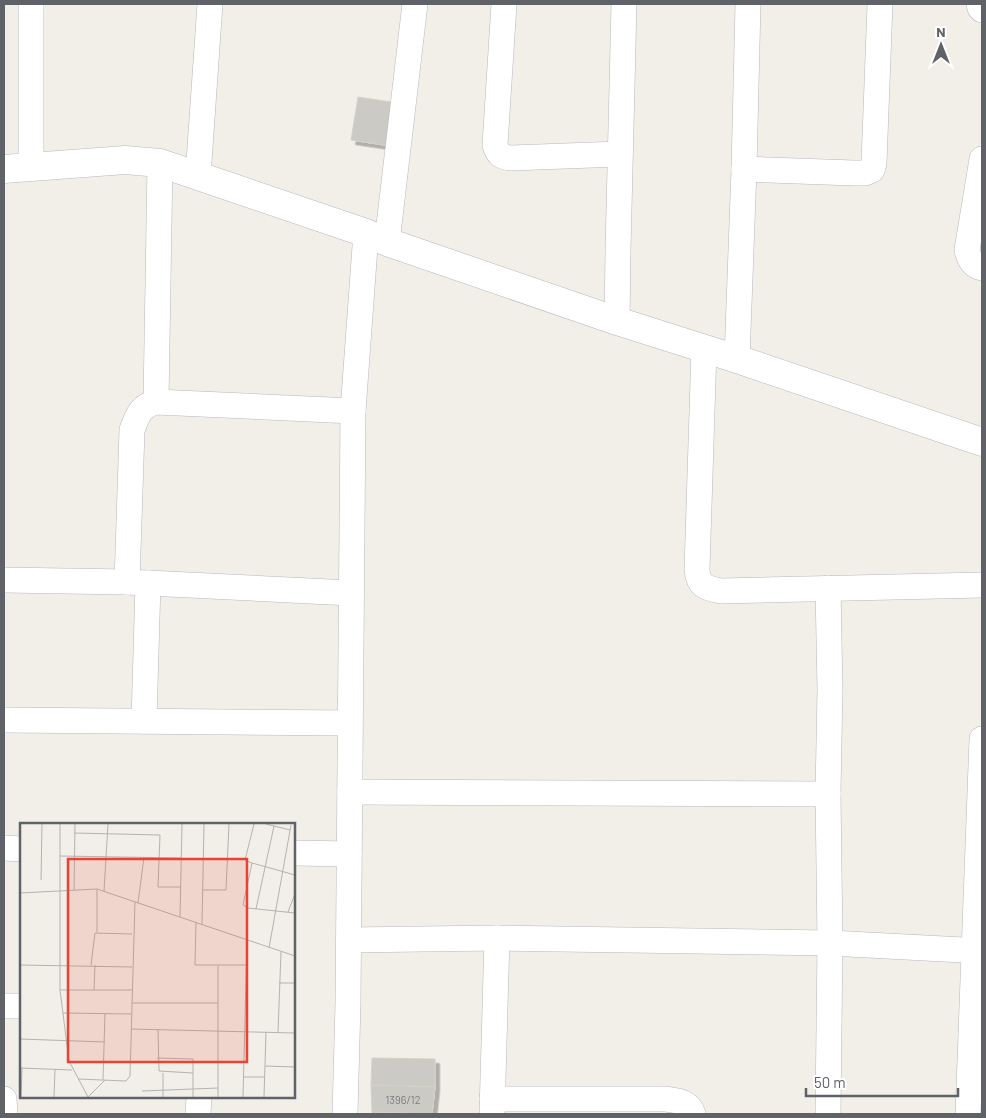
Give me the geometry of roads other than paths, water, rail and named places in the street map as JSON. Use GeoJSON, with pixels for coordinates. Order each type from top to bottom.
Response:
{"type":"FeatureCollection","features":[{"type":"Feature","properties":{"kind":"street"},"geometry":{"type":"LineString","coordinates":[[31,4],[31,168]]}},
{"type":"Feature","properties":{"kind":"street"},"geometry":{"type":"LineString","coordinates":[[198,176],[210,4]]}},
{"type":"Feature","properties":{"kind":"street"},"geometry":{"type":"LineString","coordinates":[[345,1114],[349,940],[353,412],[376,237],[415,4]]}},
{"type":"Feature","properties":{"kind":"street"},"geometry":{"type":"LineString","coordinates":[[504,4],[495,145],[498,153],[503,157],[511,158],[620,154]]}},
{"type":"Feature","properties":{"kind":"street"},"geometry":{"type":"LineString","coordinates":[[617,321],[624,4]]}},
{"type":"Feature","properties":{"kind":"street"},"geometry":{"type":"LineString","coordinates":[[737,359],[748,4]]}},
{"type":"Feature","properties":{"kind":"street"},"geometry":{"type":"LineString","coordinates":[[744,169],[854,173],[864,173],[872,170],[874,163],[880,4]]}},
{"type":"Feature","properties":{"kind":"street"},"geometry":{"type":"LineString","coordinates":[[979,4],[982,10]]}},
{"type":"Feature","properties":{"kind":"street"},"geometry":{"type":"LineString","coordinates":[[982,159],[967,250],[969,260],[977,267],[982,268]]}},
{"type":"Feature","properties":{"kind":"street"},"geometry":{"type":"LineString","coordinates":[[4,169],[125,160],[160,163],[617,321],[737,359],[982,442]]}},
{"type":"Feature","properties":{"kind":"street"},"geometry":{"type":"LineString","coordinates":[[156,402],[160,163]]}},
{"type":"Feature","properties":{"kind":"street"},"geometry":{"type":"LineString","coordinates":[[704,349],[697,560],[698,579],[702,585],[710,589],[721,590],[982,585]]}},
{"type":"Feature","properties":{"kind":"street"},"geometry":{"type":"LineString","coordinates":[[144,721],[132,430],[139,412],[148,404],[156,402],[353,412]]}},
{"type":"Feature","properties":{"kind":"street"},"geometry":{"type":"LineString","coordinates":[[4,580],[138,583],[351,593]]}},
{"type":"Feature","properties":{"kind":"street"},"geometry":{"type":"LineString","coordinates":[[828,588],[830,689],[828,794],[830,943],[828,1114]]}},
{"type":"Feature","properties":{"kind":"street"},"geometry":{"type":"LineString","coordinates":[[4,720],[350,723]]}},
{"type":"Feature","properties":{"kind":"street"},"geometry":{"type":"LineString","coordinates":[[968,1114],[978,951],[982,739]]}},
{"type":"Feature","properties":{"kind":"street"},"geometry":{"type":"LineString","coordinates":[[350,792],[828,794]]}},
{"type":"Feature","properties":{"kind":"street"},"geometry":{"type":"LineString","coordinates":[[4,848],[20,849]]}},
{"type":"Feature","properties":{"kind":"street"},"geometry":{"type":"LineString","coordinates":[[295,853],[349,854]]}},
{"type":"Feature","properties":{"kind":"street"},"geometry":{"type":"LineString","coordinates":[[349,940],[497,938],[830,943],[978,951]]}},
{"type":"Feature","properties":{"kind":"street"},"geometry":{"type":"LineString","coordinates":[[497,938],[492,1106],[665,1100],[681,1101],[689,1105],[693,1114]]}},
{"type":"Feature","properties":{"kind":"street"},"geometry":{"type":"LineString","coordinates":[[4,1006],[20,1006]]}},
{"type":"Feature","properties":{"kind":"street"},"geometry":{"type":"LineString","coordinates":[[198,1114],[199,1098]]}},
{"type":"Feature","properties":{"kind":"street"},"geometry":{"type":"LineString","coordinates":[[4,1099],[5,1114]]}}]}
